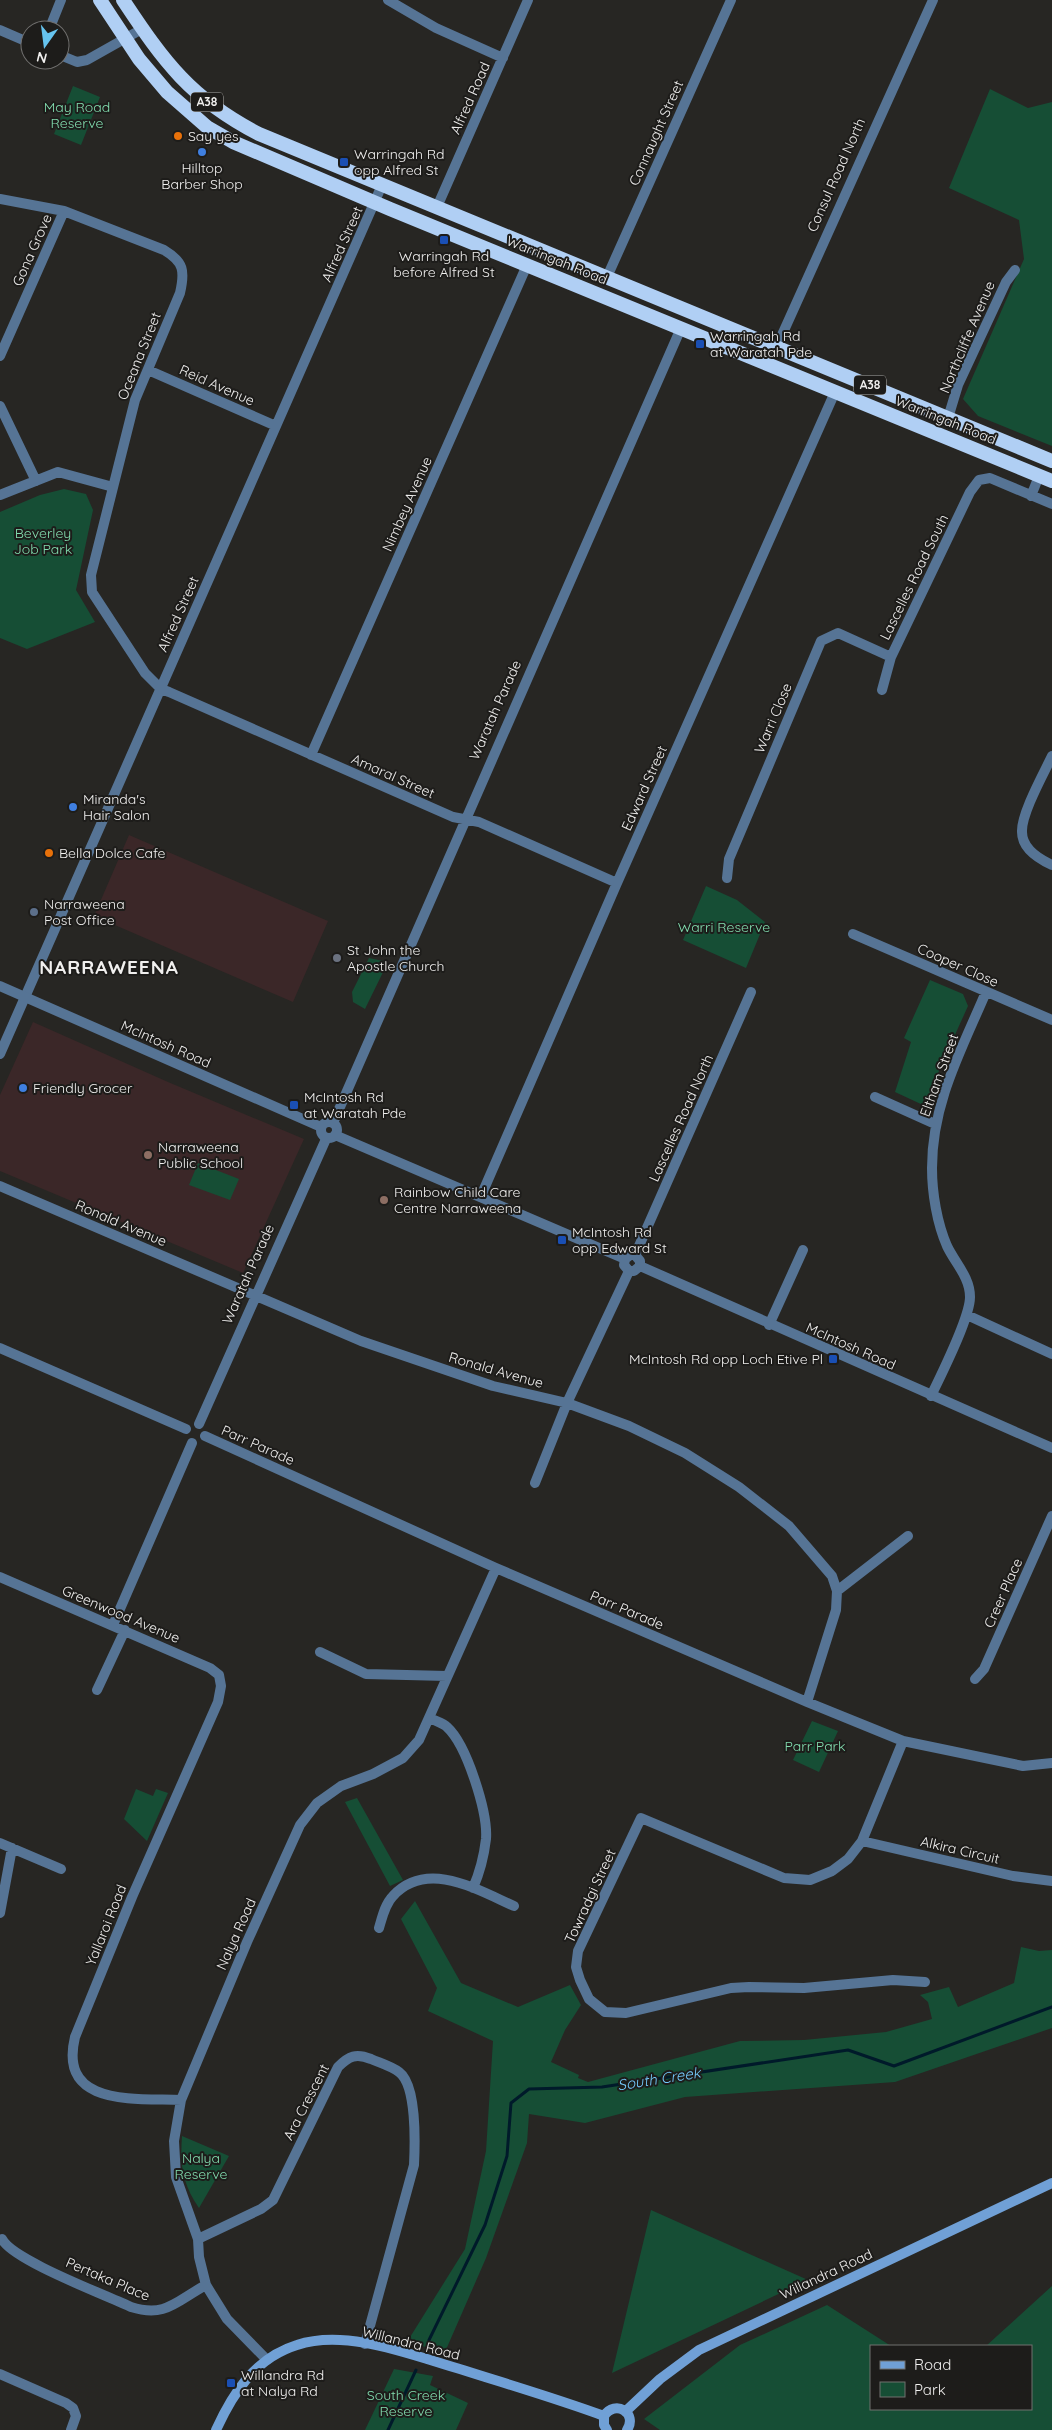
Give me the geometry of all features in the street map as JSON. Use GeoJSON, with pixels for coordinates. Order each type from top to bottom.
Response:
{"type":"FeatureCollection","features":[{"type":"Feature","properties":{"kind":"highway","name":"Warringah Road"},"geometry":{"type":"LineString","coordinates":[[100,0],[126,39],[167,92],[207,127],[246,149],[1046,478]]}},
{"type":"Feature","properties":{"kind":"highway","name":"Warringah Road"},"geometry":{"type":"LineString","coordinates":[[122,0],[182,80],[221,112],[259,134],[1052,461]]}},
{"type":"Feature","properties":{"kind":"highway","name":"Waratah Parade"},"geometry":{"type":"LineString","coordinates":[[681,328],[687,311]]}},
{"type":"Feature","properties":{"kind":"highway","name":"Consul Road North"},"geometry":{"type":"LineString","coordinates":[[770,364],[777,346]]}},
{"type":"Feature","properties":{"kind":"main road","name":"Willandra Road"},"geometry":{"type":"LineString","coordinates":[[626,2411],[666,2374],[699,2350],[1052,2183]]}},
{"type":"Feature","properties":{"kind":"main road","name":"Willandra Road"},"geometry":{"type":"LineString","coordinates":[[216,2430],[234,2395],[253,2371],[266,2360],[289,2348],[311,2342],[336,2340],[365,2344],[496,2380],[604,2416]]}},
{"type":"Feature","properties":{"kind":"main road"},"geometry":{"type":"LineString","coordinates":[[607,2430],[604,2425],[604,2416],[611,2408],[621,2408],[626,2411],[630,2419],[626,2430]]}},
{"type":"Feature","properties":{"kind":"street"},"geometry":{"type":"LineString","coordinates":[[53,20],[61,0]]}},
{"type":"Feature","properties":{"kind":"street"},"geometry":{"type":"LineString","coordinates":[[388,0],[436,28],[503,58]]}},
{"type":"Feature","properties":{"kind":"street","name":"Alfred Road"},"geometry":{"type":"LineString","coordinates":[[437,207],[528,0]]}},
{"type":"Feature","properties":{"kind":"street","name":"Connaught Street"},"geometry":{"type":"LineString","coordinates":[[607,277],[731,0]]}},
{"type":"Feature","properties":{"kind":"street","name":"Consul Road North"},"geometry":{"type":"LineString","coordinates":[[777,346],[933,0]]}},
{"type":"Feature","properties":{"kind":"street"},"geometry":{"type":"LineString","coordinates":[[70,59],[77,62],[87,60],[142,29]]}},
{"type":"Feature","properties":{"kind":"street"},"geometry":{"type":"LineString","coordinates":[[0,30],[20,39]]}},
{"type":"Feature","properties":{"kind":"street","name":"Alfred Street"},"geometry":{"type":"LineString","coordinates":[[1,1050],[26,997],[382,185]]}},
{"type":"Feature","properties":{"kind":"street","name":"Oceana Street"},"geometry":{"type":"LineString","coordinates":[[0,199],[64,211],[164,250],[178,259],[184,276],[180,293],[135,400],[91,575],[91,588],[145,672],[161,689]]}},
{"type":"Feature","properties":{"kind":"street","name":"Gona Grove"},"geometry":{"type":"LineString","coordinates":[[0,356],[64,211]]}},
{"type":"Feature","properties":{"kind":"street","name":"Nimbey Avenue"},"geometry":{"type":"LineString","coordinates":[[311,755],[527,265]]}},
{"type":"Feature","properties":{"kind":"street","name":"Northcliffe Avenue"},"geometry":{"type":"LineString","coordinates":[[948,418],[962,376],[1006,282],[1015,270]]}},
{"type":"Feature","properties":{"kind":"street","name":"Waratah Parade"},"geometry":{"type":"LineString","coordinates":[[332,1123],[681,328]]}},
{"type":"Feature","properties":{"kind":"street","name":"Reid Avenue"},"geometry":{"type":"LineString","coordinates":[[148,370],[276,426]]}},
{"type":"Feature","properties":{"kind":"street","name":"Edward Street"},"geometry":{"type":"LineString","coordinates":[[481,1196],[617,883],[835,392]]}},
{"type":"Feature","properties":{"kind":"street"},"geometry":{"type":"LineString","coordinates":[[0,406],[36,481]]}},
{"type":"Feature","properties":{"kind":"street"},"geometry":{"type":"LineString","coordinates":[[0,495],[58,472],[113,487]]}},
{"type":"Feature","properties":{"kind":"street","name":"Lascelles Road South"},"geometry":{"type":"LineString","coordinates":[[882,690],[891,657],[970,492],[979,480],[990,478],[1031,496]]}},
{"type":"Feature","properties":{"kind":"street"},"geometry":{"type":"LineString","coordinates":[[1046,478],[1031,496],[1052,504]]}},
{"type":"Feature","properties":{"kind":"street","name":"Warri Close"},"geometry":{"type":"LineString","coordinates":[[726,878],[729,859],[821,641],[838,633],[891,657]]}},
{"type":"Feature","properties":{"kind":"street","name":"Amaral Street"},"geometry":{"type":"LineString","coordinates":[[161,689],[453,817],[479,822],[617,883]]}},
{"type":"Feature","properties":{"kind":"street"},"geometry":{"type":"LineString","coordinates":[[1052,756],[1026,815],[1022,831],[1026,844],[1040,860],[1052,865]]}},
{"type":"Feature","properties":{"kind":"street","name":"Cooper Close"},"geometry":{"type":"LineString","coordinates":[[854,934],[1052,1020]]}},
{"type":"Feature","properties":{"kind":"street","name":"McIntosh Road"},"geometry":{"type":"LineString","coordinates":[[0,986],[321,1127]]}},
{"type":"Feature","properties":{"kind":"street","name":"Lascelles Road North"},"geometry":{"type":"LineString","coordinates":[[635,1255],[751,992]]}},
{"type":"Feature","properties":{"kind":"street","name":"Eltham Street"},"geometry":{"type":"LineString","coordinates":[[931,1396],[967,1315],[969,1290],[964,1274],[943,1236],[934,1194],[932,1168],[935,1124],[949,1078],[986,992]]}},
{"type":"Feature","properties":{"kind":"street"},"geometry":{"type":"LineString","coordinates":[[875,1097],[935,1124]]}},
{"type":"Feature","properties":{"kind":"street"},"geometry":{"type":"LineString","coordinates":[[331,1137],[337,1128],[332,1123],[327,1122],[321,1127],[321,1134],[481,1196],[625,1259]]}},
{"type":"Feature","properties":{"kind":"street","name":"Waratah Parade"},"geometry":{"type":"LineString","coordinates":[[199,1424],[331,1137]]}},
{"type":"Feature","properties":{"kind":"street","name":"Ronald Avenue"},"geometry":{"type":"LineString","coordinates":[[0,1186],[256,1297],[361,1340],[493,1386],[567,1403],[653,1437],[685,1453],[739,1487],[789,1526],[832,1576],[837,1591]]}},
{"type":"Feature","properties":{"kind":"street"},"geometry":{"type":"LineString","coordinates":[[769,1325],[803,1250]]}},
{"type":"Feature","properties":{"kind":"street"},"geometry":{"type":"LineString","coordinates":[[630,1255],[635,1255],[640,1261],[640,1266],[634,1272],[629,1271],[624,1265],[625,1259],[630,1255]]}},
{"type":"Feature","properties":{"kind":"street","name":"McIntosh Road"},"geometry":{"type":"LineString","coordinates":[[640,1266],[769,1325],[1052,1448]]}},
{"type":"Feature","properties":{"kind":"street"},"geometry":{"type":"LineString","coordinates":[[535,1483],[567,1403],[629,1271]]}},
{"type":"Feature","properties":{"kind":"street"},"geometry":{"type":"LineString","coordinates":[[967,1315],[1052,1354]]}},
{"type":"Feature","properties":{"kind":"street"},"geometry":{"type":"LineString","coordinates":[[0,1348],[186,1429]]}},
{"type":"Feature","properties":{"kind":"street"},"geometry":{"type":"LineString","coordinates":[[192,1424],[199,1424],[205,1429],[205,1436],[200,1442],[192,1443],[186,1438],[186,1429],[192,1424]]}},
{"type":"Feature","properties":{"kind":"street","name":"Parr Parade"},"geometry":{"type":"LineString","coordinates":[[205,1436],[496,1568],[807,1702],[903,1740],[1023,1766],[1052,1763]]}},
{"type":"Feature","properties":{"kind":"street"},"geometry":{"type":"LineString","coordinates":[[113,1625],[192,1443]]}},
{"type":"Feature","properties":{"kind":"street","name":"Creer Place"},"geometry":{"type":"LineString","coordinates":[[975,1679],[984,1669],[1052,1516]]}},
{"type":"Feature","properties":{"kind":"street"},"geometry":{"type":"LineString","coordinates":[[807,1702],[836,1610],[837,1591],[908,1536]]}},
{"type":"Feature","properties":{"kind":"street","name":"Nalya Road"},"geometry":{"type":"LineString","coordinates":[[266,2360],[227,2319],[206,2285],[199,2258],[198,2239],[176,2176],[174,2141],[181,2100],[246,1942],[300,1825],[317,1804],[341,1786],[373,1774],[403,1758],[418,1740],[430,1718],[496,1568]]}},
{"type":"Feature","properties":{"kind":"street","name":"Greenwood Avenue"},"geometry":{"type":"LineString","coordinates":[[0,1577],[210,1668],[219,1675],[221,1686]]}},
{"type":"Feature","properties":{"kind":"street"},"geometry":{"type":"LineString","coordinates":[[97,1690],[125,1630]]}},
{"type":"Feature","properties":{"kind":"street"},"geometry":{"type":"LineString","coordinates":[[320,1652],[366,1674],[447,1676]]}},
{"type":"Feature","properties":{"kind":"street","name":"Yallaroi Road"},"geometry":{"type":"LineString","coordinates":[[181,2100],[109,2096],[93,2091],[76,2075],[71,2054],[75,2037],[132,1898],[218,1702],[221,1686]]}},
{"type":"Feature","properties":{"kind":"street"},"geometry":{"type":"LineString","coordinates":[[430,1718],[447,1727],[462,1748],[483,1805],[486,1837],[481,1868],[474,1888]]}},
{"type":"Feature","properties":{"kind":"street","name":"Towradgi Street"},"geometry":{"type":"LineString","coordinates":[[903,1740],[862,1841],[848,1859],[832,1871],[810,1880],[784,1878],[641,1818],[578,1952],[576,1967],[589,1999],[605,2012],[626,2013],[731,1988],[804,1988],[893,1980],[925,1982]]}},
{"type":"Feature","properties":{"kind":"street","name":"Alkira Circuit"},"geometry":{"type":"LineString","coordinates":[[862,1841],[1014,1876],[1052,1881]]}},
{"type":"Feature","properties":{"kind":"street"},"geometry":{"type":"LineString","coordinates":[[0,1842],[61,1869]]}},
{"type":"Feature","properties":{"kind":"street"},"geometry":{"type":"LineString","coordinates":[[0,1913],[12,1848]]}},
{"type":"Feature","properties":{"kind":"street"},"geometry":{"type":"LineString","coordinates":[[379,1928],[392,1896],[410,1883],[435,1878],[458,1881],[514,1906]]}},
{"type":"Feature","properties":{"kind":"street","name":"Ara Crescent"},"geometry":{"type":"LineString","coordinates":[[198,2239],[261,2209],[273,2200],[338,2067],[347,2058],[360,2054],[400,2072],[408,2084],[411,2100],[415,2138],[414,2165],[365,2344]]}},
{"type":"Feature","properties":{"kind":"street","name":"Pertaka Place"},"geometry":{"type":"LineString","coordinates":[[2,2240],[10,2250],[30,2261],[147,2312],[165,2310],[206,2285]]}},
{"type":"Feature","properties":{"kind":"street"},"geometry":{"type":"LineString","coordinates":[[0,2374],[66,2403],[73,2408],[76,2416],[71,2430]]}},
{"type":"Feature","properties":{"kind":"shaded area"},"geometry":{"type":"Polygon","coordinates":[[[129,835],[328,921],[293,1002],[94,916],[129,835]]]}},
{"type":"Feature","properties":{"kind":"shaded area","name":"Narraweena Public School"},"geometry":{"type":"Polygon","coordinates":[[[33,1022],[168,1082],[304,1139],[243,1273],[0,1171],[0,1095],[33,1022]]]}},
{"type":"Feature","properties":{"kind":"green space","name":"May Road Reserve"},"geometry":{"type":"Polygon","coordinates":[[[73,86],[100,97],[81,145],[54,134],[73,86]]]}},
{"type":"Feature","properties":{"kind":"green space"},"geometry":{"type":"Polygon","coordinates":[[[990,89],[1028,108],[1052,102],[1052,446],[978,416],[963,399],[1024,259],[1019,220],[949,188],[990,89]]]}},
{"type":"Feature","properties":{"kind":"green space","name":"Beverley Job Park"},"geometry":{"type":"Polygon","coordinates":[[[64,489],[86,494],[93,510],[76,590],[95,622],[27,649],[0,638],[0,512],[40,495],[64,489]]]}},
{"type":"Feature","properties":{"kind":"green space","name":"Warri Reserve"},"geometry":{"type":"Polygon","coordinates":[[[706,886],[737,900],[765,922],[746,968],[683,940],[706,886]]]}},
{"type":"Feature","properties":{"kind":"green space"},"geometry":{"type":"Polygon","coordinates":[[[369,958],[388,962],[365,1009],[353,1002],[352,992],[369,958]]]}},
{"type":"Feature","properties":{"kind":"green space"},"geometry":{"type":"Polygon","coordinates":[[[930,980],[963,994],[968,1006],[940,1068],[928,1102],[923,1105],[895,1092],[911,1042],[904,1038],[930,980]]]}},
{"type":"Feature","properties":{"kind":"green space"},"geometry":{"type":"Polygon","coordinates":[[[198,1163],[239,1179],[230,1200],[189,1185],[198,1163]]]}},
{"type":"Feature","properties":{"kind":"green space","name":"Parr Park"},"geometry":{"type":"Polygon","coordinates":[[[812,1721],[838,1731],[819,1772],[793,1760],[812,1721]]]}},
{"type":"Feature","properties":{"kind":"green space"},"geometry":{"type":"Polygon","coordinates":[[[136,1789],[153,1796],[156,1789],[168,1793],[147,1841],[124,1819],[136,1789]]]}},
{"type":"Feature","properties":{"kind":"green space"},"geometry":{"type":"Polygon","coordinates":[[[357,1798],[403,1880],[390,1886],[345,1802],[357,1798]]]}},
{"type":"Feature","properties":{"kind":"green space"},"geometry":{"type":"Polygon","coordinates":[[[415,1901],[461,1983],[518,2007],[570,1985],[581,2005],[565,2030],[551,2062],[579,2075],[578,2078],[588,2082],[740,2041],[804,2040],[886,2032],[932,2019],[928,2002],[920,1995],[949,1987],[958,2007],[1014,1983],[1021,1947],[1039,1951],[1052,1950],[1052,2028],[895,2082],[685,2097],[585,2123],[529,2114],[527,2143],[486,2258],[445,2352],[407,2342],[465,2249],[486,2151],[493,2041],[428,2011],[437,1988],[401,1919],[415,1901]]]}},
{"type":"Feature","properties":{"kind":"green space","name":"Nalya Reserve"},"geometry":{"type":"Polygon","coordinates":[[[182,2136],[229,2156],[199,2208],[193,2199],[183,2174],[181,2156],[182,2136]]]}},
{"type":"Feature","properties":{"kind":"green space"},"geometry":{"type":"Polygon","coordinates":[[[651,2210],[808,2280],[612,2373],[651,2210]]]}},
{"type":"Feature","properties":{"kind":"green space"},"geometry":{"type":"Polygon","coordinates":[[[1052,2286],[1052,2430],[660,2430],[644,2419],[740,2345],[827,2305],[889,2345],[870,2345],[870,2410],[1032,2410],[1032,2345],[987,2345],[1052,2286]]]}},
{"type":"Feature","properties":{"kind":"green space","name":"South Creek Reserve"},"geometry":{"type":"Polygon","coordinates":[[[394,2369],[433,2376],[430,2385],[468,2403],[456,2430],[365,2430],[394,2369]]]}},
{"type":"Feature","properties":{"kind":"waterway","name":"South Creek"},"geometry":{"type":"LineString","coordinates":[[429,2340],[485,2225],[507,2156],[511,2103],[529,2089],[602,2087],[848,2050],[894,2066],[1052,2007]]}},
{"type":"Feature","properties":{"kind":"waterway","name":"South Creek"},"geometry":{"type":"LineString","coordinates":[[388,2430],[416,2370]]}},
{"type":"Feature","properties":{"kind":"place","name":"Say yes"},"geometry":{"type":"Point","coordinates":[178,136]}},
{"type":"Feature","properties":{"kind":"place","name":"Hilltop Barber Shop"},"geometry":{"type":"Point","coordinates":[202,152]}},
{"type":"Feature","properties":{"kind":"place","name":"Warringah Rd opp Alfred St"},"geometry":{"type":"Point","coordinates":[344,162]}},
{"type":"Feature","properties":{"kind":"place","name":"Warringah Rd before Alfred St"},"geometry":{"type":"Point","coordinates":[444,240]}},
{"type":"Feature","properties":{"kind":"place","name":"Warringah Rd at Waratah Pde"},"geometry":{"type":"Point","coordinates":[700,344]}},
{"type":"Feature","properties":{"kind":"place","name":"Miranda's Hair Salon"},"geometry":{"type":"Point","coordinates":[73,807]}},
{"type":"Feature","properties":{"kind":"place","name":"Bella Dolce Cafe"},"geometry":{"type":"Point","coordinates":[49,853]}},
{"type":"Feature","properties":{"kind":"place","name":"Narraweena Post Office"},"geometry":{"type":"Point","coordinates":[34,912]}},
{"type":"Feature","properties":{"kind":"place","name":"St John the Apostle Church"},"geometry":{"type":"Point","coordinates":[337,958]}},
{"type":"Feature","properties":{"kind":"place","name":"Friendly Grocer"},"geometry":{"type":"Point","coordinates":[23,1088]}},
{"type":"Feature","properties":{"kind":"place","name":"McIntosh Rd at Waratah Pde"},"geometry":{"type":"Point","coordinates":[294,1105]}},
{"type":"Feature","properties":{"kind":"place","name":"Narraweena Public School"},"geometry":{"type":"Point","coordinates":[148,1155]}},
{"type":"Feature","properties":{"kind":"place","name":"Rainbow Child Care Centre Narraweena"},"geometry":{"type":"Point","coordinates":[384,1200]}},
{"type":"Feature","properties":{"kind":"place","name":"McIntosh Rd opp Edward St"},"geometry":{"type":"Point","coordinates":[562,1240]}},
{"type":"Feature","properties":{"kind":"place","name":"McIntosh Rd opp Loch Etive Pl"},"geometry":{"type":"Point","coordinates":[833,1359]}},
{"type":"Feature","properties":{"kind":"place","name":"Willandra Rd at Nalya Rd"},"geometry":{"type":"Point","coordinates":[231,2383]}},
{"type":"Feature","properties":{"kind":"district","name":"NARRAWEENA"},"geometry":{"type":"Point","coordinates":[109,967]}}]}
